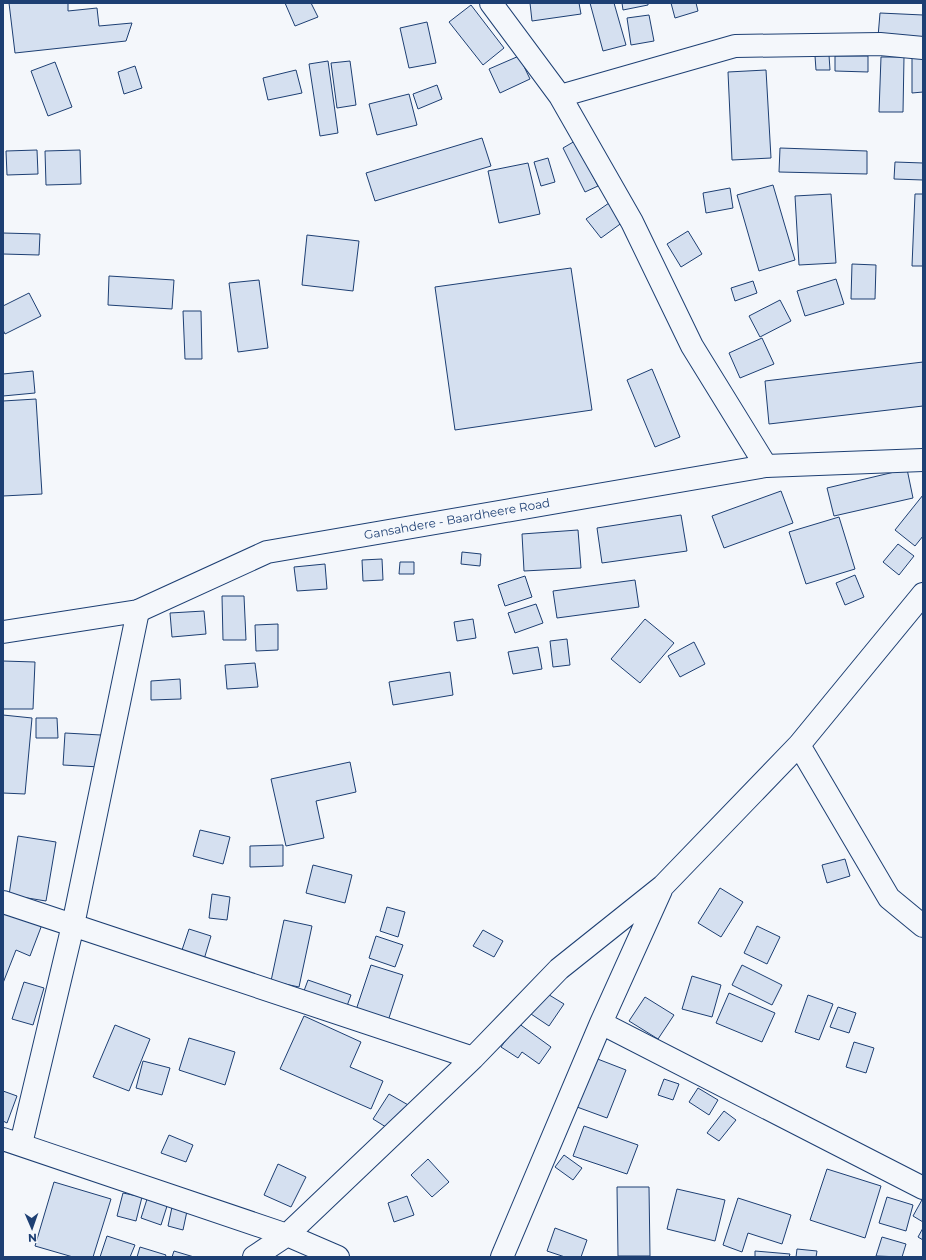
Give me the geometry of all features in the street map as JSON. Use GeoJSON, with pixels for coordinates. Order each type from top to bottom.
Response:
{"type":"FeatureCollection","features":[{"type":"Feature","properties":{"kind":"street"},"geometry":{"type":"LineString","coordinates":[[491,3],[560,96],[632,222],[692,346],[766,466]]}},
{"type":"Feature","properties":{"kind":"street"},"geometry":{"type":"LineString","coordinates":[[560,96],[735,46],[880,44],[923,48]]}},
{"type":"Feature","properties":{"kind":"street","name":"Gansahdere - Baardheere Road"},"geometry":{"type":"LineString","coordinates":[[3,632],[138,611],[267,552],[766,466],[923,460]]}},
{"type":"Feature","properties":{"kind":"street"},"geometry":{"type":"LineString","coordinates":[[254,1257],[287,1236],[473,1058],[559,969],[663,886],[800,745],[923,594]]}},
{"type":"Feature","properties":{"kind":"street"},"geometry":{"type":"LineString","coordinates":[[138,611],[73,925],[12,1141],[287,1236],[338,1257]]}},
{"type":"Feature","properties":{"kind":"street"},"geometry":{"type":"LineString","coordinates":[[800,745],[890,898],[923,926]]}},
{"type":"Feature","properties":{"kind":"street"},"geometry":{"type":"LineString","coordinates":[[502,1257],[601,1023],[663,886]]}},
{"type":"Feature","properties":{"kind":"street"},"geometry":{"type":"LineString","coordinates":[[3,902],[473,1058]]}},
{"type":"Feature","properties":{"kind":"street"},"geometry":{"type":"LineString","coordinates":[[601,1023],[923,1188]]}},
{"type":"Feature","properties":{"kind":"building"},"geometry":{"type":"Polygon","coordinates":[[[9,3],[68,3],[68,11],[97,8],[99,26],[132,23],[126,41],[15,53],[9,3]]]}},
{"type":"Feature","properties":{"kind":"building"},"geometry":{"type":"Polygon","coordinates":[[[285,3],[311,3],[318,17],[295,26],[285,3]]]}},
{"type":"Feature","properties":{"kind":"building"},"geometry":{"type":"Polygon","coordinates":[[[530,3],[579,3],[581,14],[532,21],[530,3]]]}},
{"type":"Feature","properties":{"kind":"building"},"geometry":{"type":"Polygon","coordinates":[[[590,3],[614,3],[626,45],[603,51],[590,3]]]}},
{"type":"Feature","properties":{"kind":"building"},"geometry":{"type":"Polygon","coordinates":[[[622,3],[648,3],[648,5],[623,10],[622,3]]]}},
{"type":"Feature","properties":{"kind":"building"},"geometry":{"type":"Polygon","coordinates":[[[671,3],[696,3],[698,11],[675,18],[671,3]]]}},
{"type":"Feature","properties":{"kind":"building"},"geometry":{"type":"Polygon","coordinates":[[[471,5],[504,48],[483,65],[449,22],[471,5]]]}},
{"type":"Feature","properties":{"kind":"building"},"geometry":{"type":"Polygon","coordinates":[[[880,13],[923,15],[923,39],[878,37],[880,13]]]}},
{"type":"Feature","properties":{"kind":"building"},"geometry":{"type":"Polygon","coordinates":[[[649,15],[654,41],[631,45],[627,18],[649,15]]]}},
{"type":"Feature","properties":{"kind":"building"},"geometry":{"type":"Polygon","coordinates":[[[427,22],[436,63],[409,68],[400,28],[427,22]]]}},
{"type":"Feature","properties":{"kind":"building"},"geometry":{"type":"Polygon","coordinates":[[[829,55],[830,70],[816,70],[815,56],[829,55]]]}},
{"type":"Feature","properties":{"kind":"building"},"geometry":{"type":"Polygon","coordinates":[[[912,55],[923,55],[923,92],[912,93],[912,55]]]}},
{"type":"Feature","properties":{"kind":"building"},"geometry":{"type":"Polygon","coordinates":[[[519,56],[530,79],[500,93],[489,69],[519,56]]]}},
{"type":"Feature","properties":{"kind":"building"},"geometry":{"type":"Polygon","coordinates":[[[835,56],[868,56],[868,72],[835,71],[835,56]]]}},
{"type":"Feature","properties":{"kind":"building"},"geometry":{"type":"Polygon","coordinates":[[[881,57],[904,57],[903,112],[879,112],[881,57]]]}},
{"type":"Feature","properties":{"kind":"building"},"geometry":{"type":"Polygon","coordinates":[[[328,61],[338,133],[320,136],[309,64],[328,61]]]}},
{"type":"Feature","properties":{"kind":"building"},"geometry":{"type":"Polygon","coordinates":[[[350,61],[356,105],[337,108],[331,63],[350,61]]]}},
{"type":"Feature","properties":{"kind":"building"},"geometry":{"type":"Polygon","coordinates":[[[55,62],[72,107],[48,116],[31,71],[55,62]]]}},
{"type":"Feature","properties":{"kind":"building"},"geometry":{"type":"Polygon","coordinates":[[[135,66],[142,88],[124,94],[118,72],[135,66]]]}},
{"type":"Feature","properties":{"kind":"building"},"geometry":{"type":"Polygon","coordinates":[[[296,70],[302,93],[268,100],[263,78],[296,70]]]}},
{"type":"Feature","properties":{"kind":"building"},"geometry":{"type":"Polygon","coordinates":[[[766,70],[771,158],[732,160],[728,72],[766,70]]]}},
{"type":"Feature","properties":{"kind":"building"},"geometry":{"type":"Polygon","coordinates":[[[437,85],[442,99],[418,109],[413,94],[437,85]]]}},
{"type":"Feature","properties":{"kind":"building"},"geometry":{"type":"Polygon","coordinates":[[[409,94],[417,125],[377,135],[369,104],[409,94]]]}},
{"type":"Feature","properties":{"kind":"building"},"geometry":{"type":"Polygon","coordinates":[[[482,138],[491,166],[375,201],[366,173],[482,138]]]}},
{"type":"Feature","properties":{"kind":"building"},"geometry":{"type":"Polygon","coordinates":[[[575,141],[598,186],[585,192],[563,148],[575,141]]]}},
{"type":"Feature","properties":{"kind":"building"},"geometry":{"type":"Polygon","coordinates":[[[780,148],[867,151],[867,174],[779,172],[780,148]]]}},
{"type":"Feature","properties":{"kind":"building"},"geometry":{"type":"Polygon","coordinates":[[[37,150],[38,174],[7,175],[6,151],[37,150]]]}},
{"type":"Feature","properties":{"kind":"building"},"geometry":{"type":"Polygon","coordinates":[[[80,150],[81,184],[46,185],[45,151],[80,150]]]}},
{"type":"Feature","properties":{"kind":"building"},"geometry":{"type":"Polygon","coordinates":[[[548,158],[555,182],[541,186],[534,162],[548,158]]]}},
{"type":"Feature","properties":{"kind":"building"},"geometry":{"type":"Polygon","coordinates":[[[895,162],[923,163],[923,180],[894,179],[895,162]]]}},
{"type":"Feature","properties":{"kind":"building"},"geometry":{"type":"Polygon","coordinates":[[[528,163],[540,214],[499,223],[488,171],[528,163]]]}},
{"type":"Feature","properties":{"kind":"building"},"geometry":{"type":"Polygon","coordinates":[[[773,185],[795,260],[759,271],[737,195],[773,185]]]}},
{"type":"Feature","properties":{"kind":"building"},"geometry":{"type":"Polygon","coordinates":[[[730,188],[733,208],[706,213],[703,193],[730,188]]]}},
{"type":"Feature","properties":{"kind":"building"},"geometry":{"type":"Polygon","coordinates":[[[831,194],[836,263],[799,265],[795,196],[831,194]]]}},
{"type":"Feature","properties":{"kind":"building"},"geometry":{"type":"Polygon","coordinates":[[[915,194],[923,194],[923,266],[912,266],[915,194]]]}},
{"type":"Feature","properties":{"kind":"building"},"geometry":{"type":"Polygon","coordinates":[[[609,203],[623,222],[601,238],[586,219],[609,203]]]}},
{"type":"Feature","properties":{"kind":"building"},"geometry":{"type":"Polygon","coordinates":[[[688,231],[702,254],[681,267],[667,244],[688,231]]]}},
{"type":"Feature","properties":{"kind":"building"},"geometry":{"type":"Polygon","coordinates":[[[3,233],[40,234],[39,255],[3,254],[3,233]]]}},
{"type":"Feature","properties":{"kind":"building"},"geometry":{"type":"Polygon","coordinates":[[[307,235],[359,241],[353,291],[302,285],[307,235]]]}},
{"type":"Feature","properties":{"kind":"building"},"geometry":{"type":"Polygon","coordinates":[[[852,264],[876,265],[875,299],[851,299],[852,264]]]}},
{"type":"Feature","properties":{"kind":"building"},"geometry":{"type":"Polygon","coordinates":[[[571,268],[592,410],[455,430],[435,287],[571,268]]]}},
{"type":"Feature","properties":{"kind":"building"},"geometry":{"type":"Polygon","coordinates":[[[109,276],[174,280],[172,309],[108,305],[109,276]]]}},
{"type":"Feature","properties":{"kind":"building"},"geometry":{"type":"Polygon","coordinates":[[[836,279],[844,304],[805,316],[797,291],[836,279]]]}},
{"type":"Feature","properties":{"kind":"building"},"geometry":{"type":"Polygon","coordinates":[[[259,280],[268,348],[238,352],[229,283],[259,280]]]}},
{"type":"Feature","properties":{"kind":"building"},"geometry":{"type":"Polygon","coordinates":[[[753,281],[757,293],[735,301],[731,288],[753,281]]]}},
{"type":"Feature","properties":{"kind":"building"},"geometry":{"type":"Polygon","coordinates":[[[29,293],[41,316],[5,334],[3,330],[3,306],[29,293]]]}},
{"type":"Feature","properties":{"kind":"building"},"geometry":{"type":"Polygon","coordinates":[[[780,300],[791,321],[760,337],[749,316],[780,300]]]}},
{"type":"Feature","properties":{"kind":"building"},"geometry":{"type":"Polygon","coordinates":[[[183,311],[201,311],[202,359],[185,359],[183,311]]]}},
{"type":"Feature","properties":{"kind":"building"},"geometry":{"type":"Polygon","coordinates":[[[762,338],[774,364],[740,378],[729,353],[762,338]]]}},
{"type":"Feature","properties":{"kind":"building"},"geometry":{"type":"Polygon","coordinates":[[[923,362],[923,406],[769,424],[765,381],[923,362]]]}},
{"type":"Feature","properties":{"kind":"building"},"geometry":{"type":"Polygon","coordinates":[[[652,369],[680,437],[655,447],[627,380],[652,369]]]}},
{"type":"Feature","properties":{"kind":"building"},"geometry":{"type":"Polygon","coordinates":[[[33,371],[35,393],[3,396],[3,374],[33,371]]]}},
{"type":"Feature","properties":{"kind":"building"},"geometry":{"type":"Polygon","coordinates":[[[36,399],[42,494],[3,496],[3,401],[36,399]]]}},
{"type":"Feature","properties":{"kind":"building"},"geometry":{"type":"Polygon","coordinates":[[[907,469],[913,498],[834,516],[827,488],[907,469]]]}},
{"type":"Feature","properties":{"kind":"building"},"geometry":{"type":"Polygon","coordinates":[[[781,491],[793,523],[724,548],[712,516],[781,491]]]}},
{"type":"Feature","properties":{"kind":"building"},"geometry":{"type":"Polygon","coordinates":[[[923,495],[923,536],[915,546],[895,530],[923,495]]]}},
{"type":"Feature","properties":{"kind":"building"},"geometry":{"type":"Polygon","coordinates":[[[681,515],[687,551],[602,563],[597,528],[681,515]]]}},
{"type":"Feature","properties":{"kind":"building"},"geometry":{"type":"Polygon","coordinates":[[[839,517],[855,569],[806,584],[789,532],[839,517]]]}},
{"type":"Feature","properties":{"kind":"building"},"geometry":{"type":"Polygon","coordinates":[[[578,530],[581,568],[524,571],[522,534],[578,530]]]}},
{"type":"Feature","properties":{"kind":"building"},"geometry":{"type":"Polygon","coordinates":[[[898,544],[914,556],[899,575],[883,562],[898,544]]]}},
{"type":"Feature","properties":{"kind":"building"},"geometry":{"type":"Polygon","coordinates":[[[462,552],[481,554],[480,566],[461,564],[462,552]]]}},
{"type":"Feature","properties":{"kind":"building"},"geometry":{"type":"Polygon","coordinates":[[[382,559],[383,580],[363,581],[362,560],[382,559]]]}},
{"type":"Feature","properties":{"kind":"building"},"geometry":{"type":"Polygon","coordinates":[[[400,562],[414,562],[414,574],[399,574],[400,562]]]}},
{"type":"Feature","properties":{"kind":"building"},"geometry":{"type":"Polygon","coordinates":[[[325,564],[327,589],[297,591],[294,567],[325,564]]]}},
{"type":"Feature","properties":{"kind":"building"},"geometry":{"type":"Polygon","coordinates":[[[855,575],[864,597],[845,605],[836,583],[855,575]]]}},
{"type":"Feature","properties":{"kind":"building"},"geometry":{"type":"Polygon","coordinates":[[[525,576],[532,597],[505,606],[498,585],[525,576]]]}},
{"type":"Feature","properties":{"kind":"building"},"geometry":{"type":"Polygon","coordinates":[[[635,580],[639,607],[557,618],[553,591],[635,580]]]}},
{"type":"Feature","properties":{"kind":"building"},"geometry":{"type":"Polygon","coordinates":[[[222,596],[244,596],[246,640],[223,640],[222,596]]]}},
{"type":"Feature","properties":{"kind":"building"},"geometry":{"type":"Polygon","coordinates":[[[536,604],[543,623],[515,633],[508,613],[536,604]]]}},
{"type":"Feature","properties":{"kind":"building"},"geometry":{"type":"Polygon","coordinates":[[[204,611],[206,634],[172,637],[170,613],[204,611]]]}},
{"type":"Feature","properties":{"kind":"building"},"geometry":{"type":"Polygon","coordinates":[[[473,619],[476,638],[457,641],[454,622],[473,619]]]}},
{"type":"Feature","properties":{"kind":"building"},"geometry":{"type":"Polygon","coordinates":[[[645,619],[674,643],[640,683],[611,659],[645,619]]]}},
{"type":"Feature","properties":{"kind":"building"},"geometry":{"type":"Polygon","coordinates":[[[278,624],[278,650],[256,651],[255,625],[278,624]]]}},
{"type":"Feature","properties":{"kind":"building"},"geometry":{"type":"Polygon","coordinates":[[[567,639],[570,665],[553,667],[550,641],[567,639]]]}},
{"type":"Feature","properties":{"kind":"building"},"geometry":{"type":"Polygon","coordinates":[[[694,642],[705,664],[680,677],[668,656],[694,642]]]}},
{"type":"Feature","properties":{"kind":"building"},"geometry":{"type":"Polygon","coordinates":[[[538,647],[542,669],[513,674],[508,652],[538,647]]]}},
{"type":"Feature","properties":{"kind":"building"},"geometry":{"type":"Polygon","coordinates":[[[3,661],[35,662],[33,709],[3,709],[3,661]]]}},
{"type":"Feature","properties":{"kind":"building"},"geometry":{"type":"Polygon","coordinates":[[[255,663],[258,687],[227,689],[225,665],[255,663]]]}},
{"type":"Feature","properties":{"kind":"building"},"geometry":{"type":"Polygon","coordinates":[[[450,672],[453,695],[393,705],[389,682],[450,672]]]}},
{"type":"Feature","properties":{"kind":"building"},"geometry":{"type":"Polygon","coordinates":[[[180,679],[181,699],[151,700],[151,681],[180,679]]]}},
{"type":"Feature","properties":{"kind":"building"},"geometry":{"type":"Polygon","coordinates":[[[3,715],[32,718],[25,794],[3,793],[3,715]]]}},
{"type":"Feature","properties":{"kind":"building"},"geometry":{"type":"Polygon","coordinates":[[[36,718],[57,718],[58,738],[36,738],[36,718]]]}},
{"type":"Feature","properties":{"kind":"building"},"geometry":{"type":"Polygon","coordinates":[[[65,733],[101,735],[100,767],[63,765],[65,733]]]}},
{"type":"Feature","properties":{"kind":"building"},"geometry":{"type":"Polygon","coordinates":[[[350,762],[356,792],[316,801],[324,838],[286,846],[271,779],[350,762]]]}},
{"type":"Feature","properties":{"kind":"building"},"geometry":{"type":"Polygon","coordinates":[[[200,830],[230,837],[223,864],[193,856],[200,830]]]}},
{"type":"Feature","properties":{"kind":"building"},"geometry":{"type":"Polygon","coordinates":[[[18,836],[56,842],[46,901],[9,895],[18,836]]]}},
{"type":"Feature","properties":{"kind":"building"},"geometry":{"type":"Polygon","coordinates":[[[283,845],[283,866],[250,867],[250,846],[283,845]]]}},
{"type":"Feature","properties":{"kind":"building"},"geometry":{"type":"Polygon","coordinates":[[[845,859],[850,876],[827,883],[822,865],[845,859]]]}},
{"type":"Feature","properties":{"kind":"building"},"geometry":{"type":"Polygon","coordinates":[[[313,865],[352,875],[345,903],[306,893],[313,865]]]}},
{"type":"Feature","properties":{"kind":"building"},"geometry":{"type":"Polygon","coordinates":[[[720,888],[743,902],[721,937],[698,923],[720,888]]]}},
{"type":"Feature","properties":{"kind":"building"},"geometry":{"type":"Polygon","coordinates":[[[212,894],[230,897],[227,920],[209,918],[212,894]]]}},
{"type":"Feature","properties":{"kind":"building"},"geometry":{"type":"Polygon","coordinates":[[[3,907],[43,922],[30,956],[16,950],[3,983],[3,907]]]}},
{"type":"Feature","properties":{"kind":"building"},"geometry":{"type":"Polygon","coordinates":[[[387,907],[405,912],[398,937],[380,931],[387,907]]]}},
{"type":"Feature","properties":{"kind":"building"},"geometry":{"type":"Polygon","coordinates":[[[284,920],[312,926],[299,987],[271,981],[284,920]]]}},
{"type":"Feature","properties":{"kind":"building"},"geometry":{"type":"Polygon","coordinates":[[[757,926],[780,937],[767,964],[744,953],[757,926]]]}},
{"type":"Feature","properties":{"kind":"building"},"geometry":{"type":"Polygon","coordinates":[[[189,929],[211,936],[202,966],[179,959],[189,929]]]}},
{"type":"Feature","properties":{"kind":"building"},"geometry":{"type":"Polygon","coordinates":[[[483,930],[503,941],[494,957],[473,946],[483,930]]]}},
{"type":"Feature","properties":{"kind":"building"},"geometry":{"type":"Polygon","coordinates":[[[376,936],[403,945],[395,967],[369,958],[376,936]]]}},
{"type":"Feature","properties":{"kind":"building"},"geometry":{"type":"Polygon","coordinates":[[[371,965],[403,975],[388,1021],[356,1010],[371,965]]]}},
{"type":"Feature","properties":{"kind":"building"},"geometry":{"type":"Polygon","coordinates":[[[742,965],[782,985],[772,1005],[732,985],[742,965]]]}},
{"type":"Feature","properties":{"kind":"building"},"geometry":{"type":"Polygon","coordinates":[[[692,976],[721,985],[712,1017],[682,1009],[692,976]]]}},
{"type":"Feature","properties":{"kind":"building"},"geometry":{"type":"Polygon","coordinates":[[[308,980],[351,995],[344,1014],[301,999],[308,980]]]}},
{"type":"Feature","properties":{"kind":"building"},"geometry":{"type":"Polygon","coordinates":[[[24,982],[44,988],[33,1025],[12,1019],[24,982]]]}},
{"type":"Feature","properties":{"kind":"building"},"geometry":{"type":"Polygon","coordinates":[[[546,993],[564,1004],[549,1026],[531,1014],[546,993]]]}},
{"type":"Feature","properties":{"kind":"building"},"geometry":{"type":"Polygon","coordinates":[[[729,993],[775,1013],[762,1042],[716,1023],[729,993]]]}},
{"type":"Feature","properties":{"kind":"building"},"geometry":{"type":"Polygon","coordinates":[[[808,995],[833,1004],[819,1040],[795,1032],[808,995]]]}},
{"type":"Feature","properties":{"kind":"building"},"geometry":{"type":"Polygon","coordinates":[[[645,997],[674,1015],[658,1039],[629,1021],[645,997]]]}},
{"type":"Feature","properties":{"kind":"building"},"geometry":{"type":"Polygon","coordinates":[[[838,1007],[856,1013],[849,1033],[830,1027],[838,1007]]]}},
{"type":"Feature","properties":{"kind":"building"},"geometry":{"type":"Polygon","coordinates":[[[304,1016],[361,1042],[350,1067],[383,1081],[371,1109],[280,1069],[304,1016]]]}},
{"type":"Feature","properties":{"kind":"building"},"geometry":{"type":"Polygon","coordinates":[[[518,1023],[551,1047],[539,1064],[522,1052],[518,1058],[501,1047],[518,1023]]]}},
{"type":"Feature","properties":{"kind":"building"},"geometry":{"type":"Polygon","coordinates":[[[115,1025],[150,1039],[129,1091],[93,1077],[115,1025]]]}},
{"type":"Feature","properties":{"kind":"building"},"geometry":{"type":"Polygon","coordinates":[[[189,1038],[235,1052],[225,1085],[179,1070],[189,1038]]]}},
{"type":"Feature","properties":{"kind":"building"},"geometry":{"type":"Polygon","coordinates":[[[854,1042],[874,1048],[866,1073],[846,1067],[854,1042]]]}},
{"type":"Feature","properties":{"kind":"building"},"geometry":{"type":"Polygon","coordinates":[[[595,1058],[626,1070],[607,1118],[577,1107],[595,1058]]]}},
{"type":"Feature","properties":{"kind":"building"},"geometry":{"type":"Polygon","coordinates":[[[143,1061],[170,1068],[162,1095],[136,1088],[143,1061]]]}},
{"type":"Feature","properties":{"kind":"building"},"geometry":{"type":"Polygon","coordinates":[[[664,1079],[679,1084],[673,1100],[658,1095],[664,1079]]]}},
{"type":"Feature","properties":{"kind":"building"},"geometry":{"type":"Polygon","coordinates":[[[698,1088],[718,1100],[709,1115],[689,1102],[698,1088]]]}},
{"type":"Feature","properties":{"kind":"building"},"geometry":{"type":"Polygon","coordinates":[[[3,1091],[17,1096],[7,1123],[3,1121],[3,1091]]]}},
{"type":"Feature","properties":{"kind":"building"},"geometry":{"type":"Polygon","coordinates":[[[389,1094],[410,1106],[394,1132],[373,1119],[389,1094]]]}},
{"type":"Feature","properties":{"kind":"building"},"geometry":{"type":"Polygon","coordinates":[[[724,1111],[736,1120],[719,1141],[707,1133],[724,1111]]]}},
{"type":"Feature","properties":{"kind":"building"},"geometry":{"type":"Polygon","coordinates":[[[584,1126],[638,1145],[627,1174],[573,1156],[584,1126]]]}},
{"type":"Feature","properties":{"kind":"building"},"geometry":{"type":"Polygon","coordinates":[[[169,1135],[193,1145],[186,1162],[161,1153],[169,1135]]]}},
{"type":"Feature","properties":{"kind":"building"},"geometry":{"type":"Polygon","coordinates":[[[564,1155],[582,1168],[573,1180],[555,1167],[564,1155]]]}},
{"type":"Feature","properties":{"kind":"building"},"geometry":{"type":"Polygon","coordinates":[[[428,1159],[449,1182],[432,1197],[411,1175],[428,1159]]]}},
{"type":"Feature","properties":{"kind":"building"},"geometry":{"type":"Polygon","coordinates":[[[278,1164],[306,1177],[291,1207],[264,1195],[278,1164]]]}},
{"type":"Feature","properties":{"kind":"building"},"geometry":{"type":"Polygon","coordinates":[[[827,1169],[881,1186],[865,1238],[810,1220],[827,1169]]]}},
{"type":"Feature","properties":{"kind":"building"},"geometry":{"type":"Polygon","coordinates":[[[54,1182],[111,1199],[93,1257],[73,1257],[35,1246],[54,1182]]]}},
{"type":"Feature","properties":{"kind":"building"},"geometry":{"type":"Polygon","coordinates":[[[617,1187],[649,1187],[650,1256],[618,1256],[617,1187]]]}},
{"type":"Feature","properties":{"kind":"building"},"geometry":{"type":"Polygon","coordinates":[[[677,1189],[725,1200],[715,1241],[667,1229],[677,1189]]]}},
{"type":"Feature","properties":{"kind":"building"},"geometry":{"type":"Polygon","coordinates":[[[123,1193],[142,1197],[136,1221],[117,1216],[123,1193]]]}},
{"type":"Feature","properties":{"kind":"building"},"geometry":{"type":"Polygon","coordinates":[[[148,1196],[168,1203],[161,1225],[141,1218],[148,1196]]]}},
{"type":"Feature","properties":{"kind":"building"},"geometry":{"type":"Polygon","coordinates":[[[407,1196],[414,1215],[394,1222],[388,1203],[407,1196]]]}},
{"type":"Feature","properties":{"kind":"building"},"geometry":{"type":"Polygon","coordinates":[[[887,1197],[913,1205],[906,1231],[879,1223],[887,1197]]]}},
{"type":"Feature","properties":{"kind":"building"},"geometry":{"type":"Polygon","coordinates":[[[738,1198],[791,1215],[782,1244],[748,1233],[742,1252],[723,1245],[738,1198]]]}},
{"type":"Feature","properties":{"kind":"building"},"geometry":{"type":"Polygon","coordinates":[[[923,1198],[923,1222],[913,1216],[923,1198]]]}},
{"type":"Feature","properties":{"kind":"building"},"geometry":{"type":"Polygon","coordinates":[[[172,1207],[187,1211],[183,1230],[168,1226],[172,1207]]]}},
{"type":"Feature","properties":{"kind":"building"},"geometry":{"type":"Polygon","coordinates":[[[555,1228],[587,1240],[581,1257],[565,1257],[547,1251],[555,1228]]]}},
{"type":"Feature","properties":{"kind":"building"},"geometry":{"type":"Polygon","coordinates":[[[923,1228],[923,1240],[918,1237],[923,1228]]]}},
{"type":"Feature","properties":{"kind":"building"},"geometry":{"type":"Polygon","coordinates":[[[107,1236],[135,1245],[130,1257],[100,1257],[107,1236]]]}},
{"type":"Feature","properties":{"kind":"building"},"geometry":{"type":"Polygon","coordinates":[[[882,1237],[906,1244],[902,1257],[876,1256],[882,1237]]]}},
{"type":"Feature","properties":{"kind":"building"},"geometry":{"type":"Polygon","coordinates":[[[140,1247],[166,1255],[165,1257],[137,1257],[140,1247]]]}},
{"type":"Feature","properties":{"kind":"building"},"geometry":{"type":"Polygon","coordinates":[[[797,1249],[817,1251],[816,1257],[796,1257],[797,1249]]]}},
{"type":"Feature","properties":{"kind":"building"},"geometry":{"type":"Polygon","coordinates":[[[174,1251],[194,1257],[172,1257],[174,1251]]]}},
{"type":"Feature","properties":{"kind":"building"},"geometry":{"type":"Polygon","coordinates":[[[755,1251],[790,1254],[789,1257],[755,1257],[755,1251]]]}}]}
